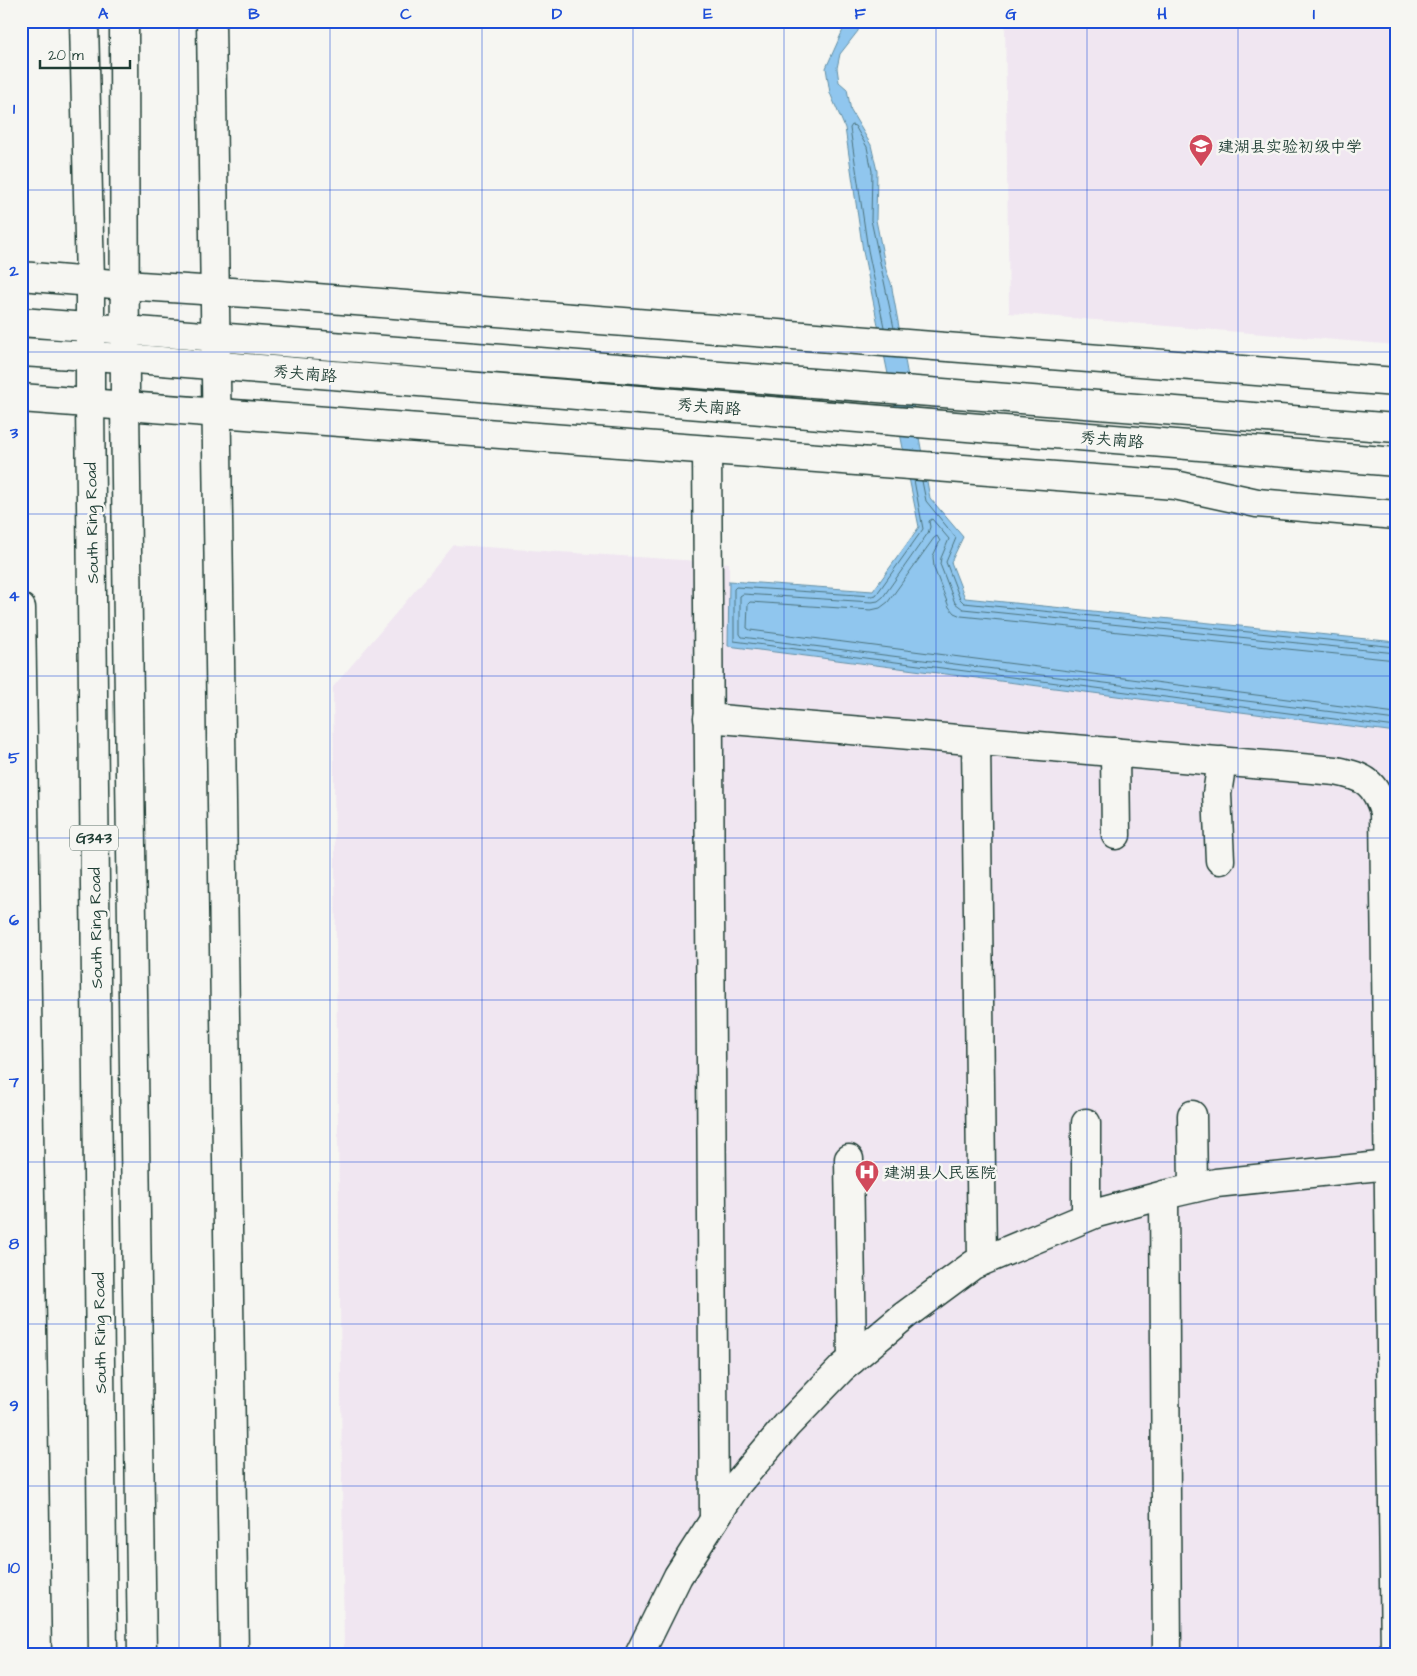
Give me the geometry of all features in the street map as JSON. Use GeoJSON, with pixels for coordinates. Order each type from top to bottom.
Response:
{"type":"FeatureCollection","features":[{"type":"Feature","properties":{"kind":"main road","name":"South Ring Road"},"geometry":{"type":"LineString","coordinates":[[84,21],[90,281],[103,1655]]}},
{"type":"Feature","properties":{"kind":"main road","name":"G343"},"geometry":{"type":"LineString","coordinates":[[124,21],[124,358],[142,1655]]}},
{"type":"Feature","properties":{"kind":"main road"},"geometry":{"type":"LineString","coordinates":[[210,21],[234,1655]]}},
{"type":"Feature","properties":{"kind":"main road"},"geometry":{"type":"LineString","coordinates":[[21,276],[1396,382]]}},
{"type":"Feature","properties":{"kind":"main road","name":"秀夫南路"},"geometry":{"type":"LineString","coordinates":[[21,322],[1396,428]]}},
{"type":"Feature","properties":{"kind":"main road","name":"秀夫南路"},"geometry":{"type":"LineString","coordinates":[[21,352],[124,358],[1396,462]]}},
{"type":"Feature","properties":{"kind":"main road"},"geometry":{"type":"LineString","coordinates":[[21,398],[1175,485],[1257,503],[1396,516]]}},
{"type":"Feature","properties":{"kind":"main road"},"geometry":{"type":"LineString","coordinates":[[707,450],[714,1520]]}},
{"type":"Feature","properties":{"kind":"main road"},"geometry":{"type":"LineString","coordinates":[[21,608],[37,1655]]}},
{"type":"Feature","properties":{"kind":"main road"},"geometry":{"type":"LineString","coordinates":[[708,718],[1336,771],[1356,775],[1368,782],[1379,795],[1384,812],[1395,1655]]}},
{"type":"Feature","properties":{"kind":"main road"},"geometry":{"type":"LineString","coordinates":[[976,741],[982,1261]]}},
{"type":"Feature","properties":{"kind":"main road"},"geometry":{"type":"LineString","coordinates":[[1115,752],[1116,835]]}},
{"type":"Feature","properties":{"kind":"main road"},"geometry":{"type":"LineString","coordinates":[[1220,860],[1216,794],[1222,761]]}},
{"type":"Feature","properties":{"kind":"main road"},"geometry":{"type":"LineString","coordinates":[[1192,1115],[1193,1188]]}},
{"type":"Feature","properties":{"kind":"main road"},"geometry":{"type":"LineString","coordinates":[[1086,1123],[1086,1217]]}},
{"type":"Feature","properties":{"kind":"main road"},"geometry":{"type":"LineString","coordinates":[[849,1159],[852,1360]]}},
{"type":"Feature","properties":{"kind":"main road"},"geometry":{"type":"LineString","coordinates":[[639,1655],[678,1576],[737,1484],[787,1425],[842,1368],[904,1316],[973,1265],[1097,1213],[1193,1188],[1216,1183],[1390,1165]]}},
{"type":"Feature","properties":{"kind":"main road"},"geometry":{"type":"LineString","coordinates":[[1164,1195],[1167,1655]]}},
{"type":"Feature","properties":{"kind":"shaded area","name":"建湖县实验初级中学"},"geometry":{"type":"Polygon","coordinates":[[[1005,21],[1396,21],[1396,345],[1009,313],[1005,21]]]}},
{"type":"Feature","properties":{"kind":"shaded area","name":"建湖县人民医院"},"geometry":{"type":"Polygon","coordinates":[[[454,545],[729,563],[729,646],[1396,732],[1396,1655],[337,1655],[344,1654],[333,687],[454,545]]]}},
{"type":"Feature","properties":{"kind":"water"},"geometry":{"type":"Polygon","coordinates":[[[847,21],[860,21],[858,31],[840,54],[837,68],[839,82],[847,89],[851,111],[871,145],[877,171],[876,220],[886,270],[891,283],[930,498],[963,537],[951,562],[965,598],[1396,642],[1396,732],[728,646],[729,581],[873,591],[919,527],[863,251],[845,128],[830,93],[826,68],[847,21]]]}},
{"type":"Feature","properties":{"kind":"place","name":"建湖县实验初级中学"},"geometry":{"type":"Point","coordinates":[1201,167]}},
{"type":"Feature","properties":{"kind":"place","name":"建湖县人民医院"},"geometry":{"type":"Point","coordinates":[867,1193]}}]}
